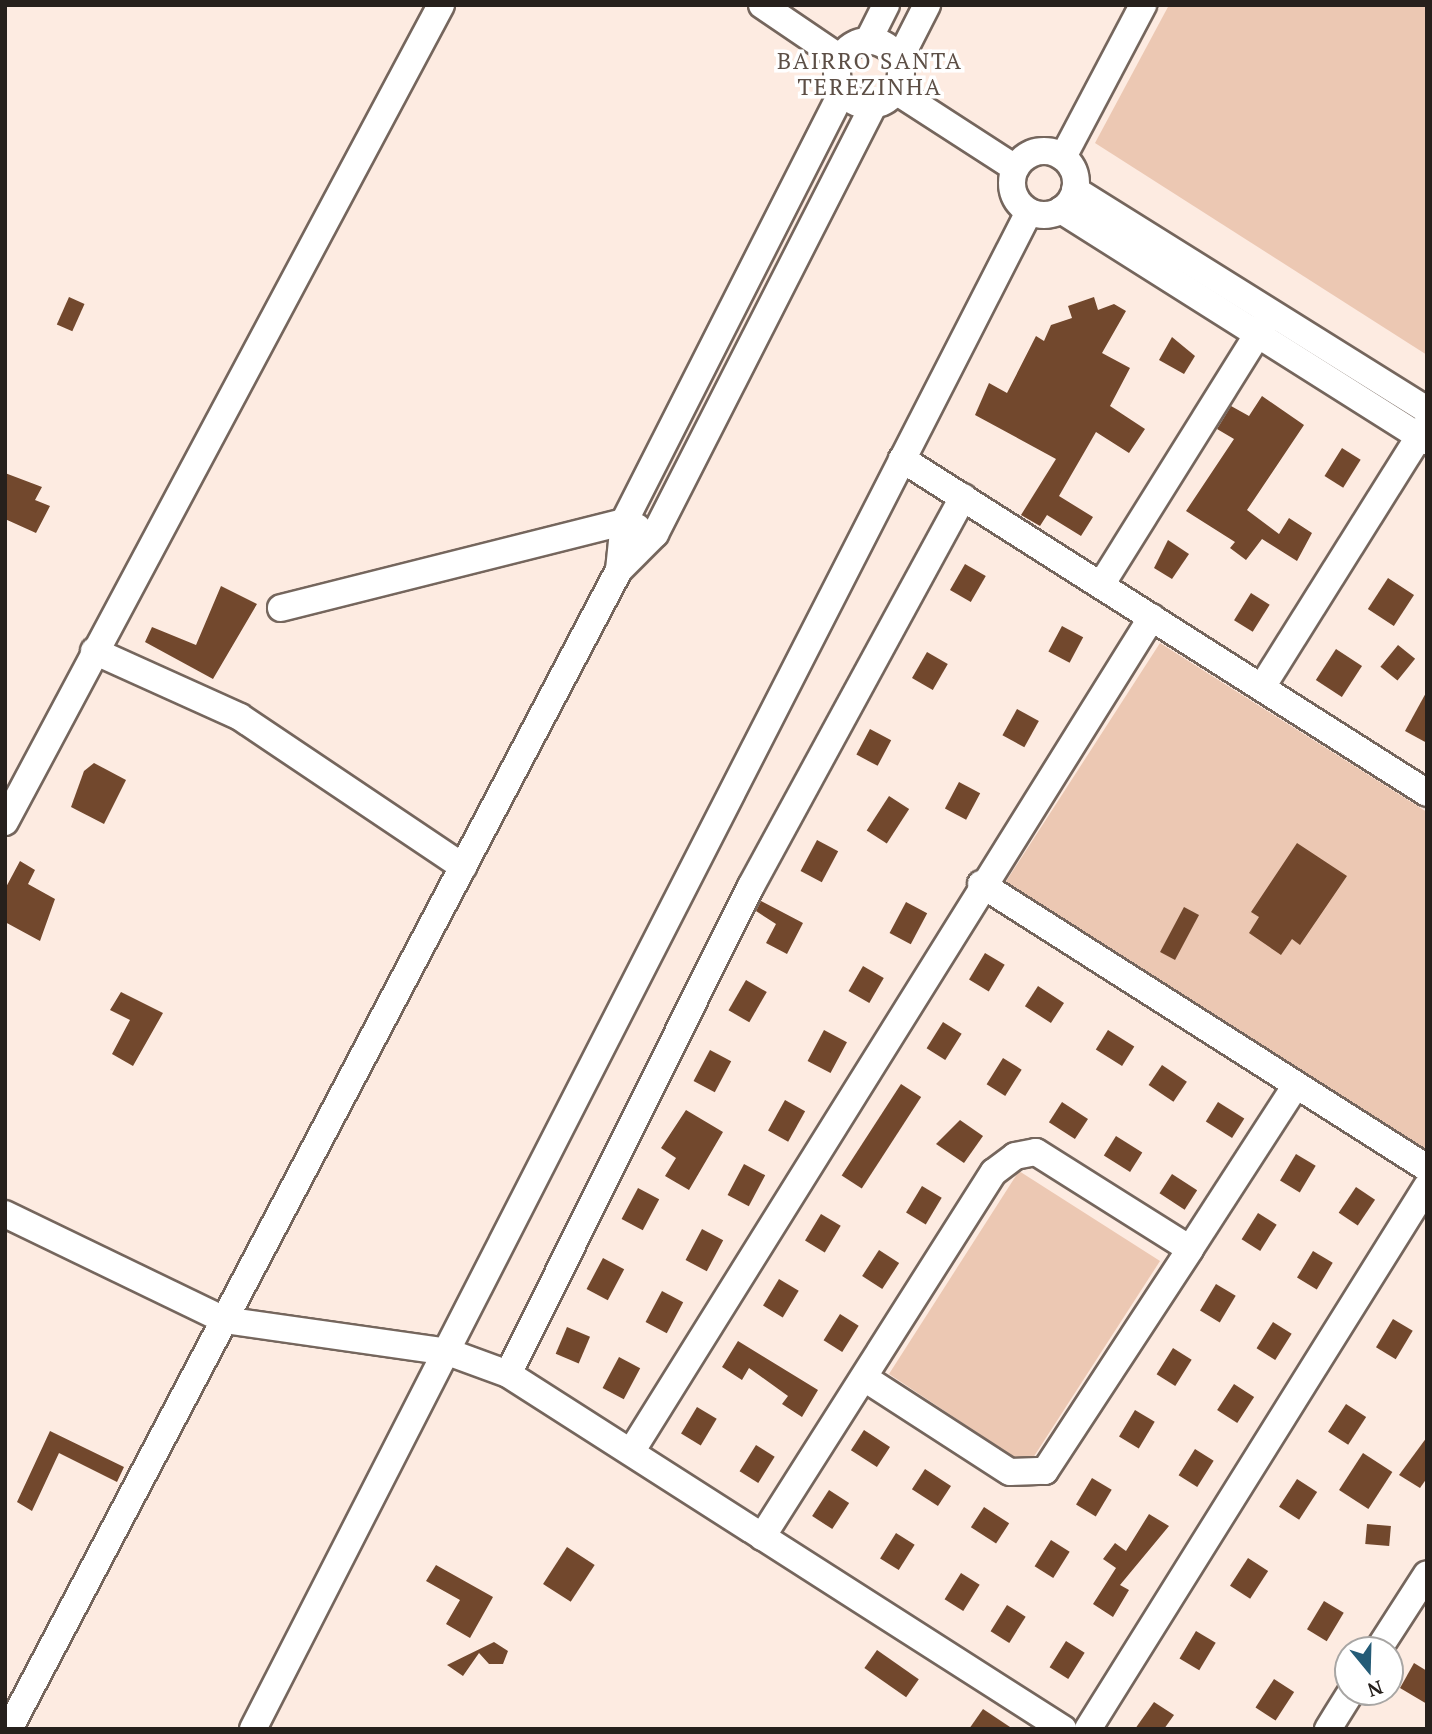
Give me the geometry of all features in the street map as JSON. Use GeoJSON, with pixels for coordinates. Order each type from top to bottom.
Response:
{"type":"FeatureCollection","features":[{"type":"Feature","properties":{"kind":"street"},"geometry":{"type":"LineString","coordinates":[[5,822],[441,5]]}},
{"type":"Feature","properties":{"kind":"street"},"geometry":{"type":"LineString","coordinates":[[762,5],[840,58]]}},
{"type":"Feature","properties":{"kind":"street"},"geometry":{"type":"LineString","coordinates":[[840,58],[868,41],[886,5]]}},
{"type":"Feature","properties":{"kind":"street"},"geometry":{"type":"LineString","coordinates":[[9,1729],[619,570],[655,534],[886,98],[899,60],[927,5]]}},
{"type":"Feature","properties":{"kind":"street"},"geometry":{"type":"LineString","coordinates":[[1063,157],[1143,5]]}},
{"type":"Feature","properties":{"kind":"street"},"geometry":{"type":"LineString","coordinates":[[868,41],[886,46],[899,60]]}},
{"type":"Feature","properties":{"kind":"street"},"geometry":{"type":"LineString","coordinates":[[619,570],[624,522],[842,92],[840,58]]}},
{"type":"Feature","properties":{"kind":"street"},"geometry":{"type":"LineString","coordinates":[[842,92],[857,104],[886,98],[1015,169]]}},
{"type":"Feature","properties":{"kind":"street"},"geometry":{"type":"LineString","coordinates":[[1015,169],[1036,152],[1063,157],[1074,171],[1068,200]]}},
{"type":"Feature","properties":{"kind":"street"},"geometry":{"type":"LineString","coordinates":[[1015,169],[1015,198],[1029,212]]}},
{"type":"Feature","properties":{"kind":"street"},"geometry":{"type":"LineString","coordinates":[[253,1729],[1029,212],[1068,200],[1264,323],[1424,434],[1262,687]]}},
{"type":"Feature","properties":{"kind":"street"},"geometry":{"type":"LineString","coordinates":[[1264,323],[1427,410]]}},
{"type":"Feature","properties":{"kind":"street"},"geometry":{"type":"LineString","coordinates":[[1101,585],[1264,323]]}},
{"type":"Feature","properties":{"kind":"street"},"geometry":{"type":"LineString","coordinates":[[902,459],[1427,793]]}},
{"type":"Feature","properties":{"kind":"street"},"geometry":{"type":"LineString","coordinates":[[508,1374],[751,887],[963,497]]}},
{"type":"Feature","properties":{"kind":"street"},"geometry":{"type":"LineString","coordinates":[[281,608],[624,522],[655,534]]}},
{"type":"Feature","properties":{"kind":"street"},"geometry":{"type":"LineString","coordinates":[[631,1452],[981,884],[1152,617]]}},
{"type":"Feature","properties":{"kind":"street"},"geometry":{"type":"LineString","coordinates":[[94,651],[240,717],[463,867]]}},
{"type":"Feature","properties":{"kind":"street"},"geometry":{"type":"LineString","coordinates":[[981,884],[1295,1087],[1427,1168]]}},
{"type":"Feature","properties":{"kind":"street"},"geometry":{"type":"LineString","coordinates":[[866,1379],[1010,1472],[1045,1471],[1295,1087]]}},
{"type":"Feature","properties":{"kind":"street"},"geometry":{"type":"LineString","coordinates":[[762,1537],[866,1379],[994,1172],[1015,1156],[1036,1152],[1057,1163],[1190,1249]]}},
{"type":"Feature","properties":{"kind":"street"},"geometry":{"type":"LineString","coordinates":[[1088,1729],[1427,1185]]}},
{"type":"Feature","properties":{"kind":"street"},"geometry":{"type":"LineString","coordinates":[[5,1214],[224,1320],[448,1352],[508,1374],[1048,1725]]}},
{"type":"Feature","properties":{"kind":"street"},"geometry":{"type":"LineString","coordinates":[[1387,1636],[1427,1574]]}},
{"type":"Feature","properties":{"kind":"street"},"geometry":{"type":"LineString","coordinates":[[1328,1729],[1342,1706]]}},
{"type":"Feature","properties":{"kind":"shaded area"},"geometry":{"type":"Polygon","coordinates":[[[1169,5],[1427,5],[1427,355],[1095,143],[1169,5]]]}},
{"type":"Feature","properties":{"kind":"shaded area"},"geometry":{"type":"Polygon","coordinates":[[[1160,643],[1427,812],[1426,1150],[1005,883],[1160,643]]]}},
{"type":"Feature","properties":{"kind":"shaded area"},"geometry":{"type":"Polygon","coordinates":[[[1019,1171],[1160,1261],[1031,1461],[1020,1461],[889,1374],[1019,1171]]]}},
{"type":"Feature","properties":{"kind":"building"},"geometry":{"type":"Polygon","coordinates":[[[69,297],[85,304],[72,331],[57,324],[69,297]]]}},
{"type":"Feature","properties":{"kind":"building"},"geometry":{"type":"Polygon","coordinates":[[[1094,297],[1098,310],[1114,304],[1126,311],[1102,353],[1130,368],[1110,406],[1145,429],[1129,453],[1096,432],[1059,496],[1093,517],[1081,536],[1047,515],[1040,526],[1021,515],[1056,459],[975,415],[989,383],[1007,393],[1036,336],[1044,341],[1051,325],[1072,318],[1068,306],[1094,297]]]}},
{"type":"Feature","properties":{"kind":"building"},"geometry":{"type":"Polygon","coordinates":[[[1172,337],[1195,356],[1184,374],[1159,360],[1172,337]]]}},
{"type":"Feature","properties":{"kind":"building"},"geometry":{"type":"Polygon","coordinates":[[[1262,396],[1304,425],[1247,510],[1279,534],[1289,518],[1312,533],[1297,561],[1262,539],[1246,560],[1230,548],[1235,542],[1186,511],[1234,439],[1217,429],[1231,406],[1249,416],[1262,396]]]}},
{"type":"Feature","properties":{"kind":"building"},"geometry":{"type":"Polygon","coordinates":[[[1342,448],[1361,460],[1343,488],[1325,476],[1342,448]]]}},
{"type":"Feature","properties":{"kind":"building"},"geometry":{"type":"Polygon","coordinates":[[[5,473],[42,487],[35,500],[50,506],[36,533],[5,519],[5,473]]]}},
{"type":"Feature","properties":{"kind":"building"},"geometry":{"type":"Polygon","coordinates":[[[1168,540],[1189,554],[1172,579],[1154,568],[1168,540]]]}},
{"type":"Feature","properties":{"kind":"building"},"geometry":{"type":"Polygon","coordinates":[[[965,564],[986,576],[971,602],[950,590],[965,564]]]}},
{"type":"Feature","properties":{"kind":"building"},"geometry":{"type":"Polygon","coordinates":[[[1388,578],[1414,595],[1394,626],[1368,609],[1388,578]]]}},
{"type":"Feature","properties":{"kind":"building"},"geometry":{"type":"Polygon","coordinates":[[[221,586],[257,604],[213,679],[145,642],[152,627],[196,645],[221,586]]]}},
{"type":"Feature","properties":{"kind":"building"},"geometry":{"type":"Polygon","coordinates":[[[1251,593],[1270,605],[1253,632],[1234,620],[1251,593]]]}},
{"type":"Feature","properties":{"kind":"building"},"geometry":{"type":"Polygon","coordinates":[[[1062,626],[1083,637],[1070,663],[1048,652],[1062,626]]]}},
{"type":"Feature","properties":{"kind":"building"},"geometry":{"type":"Polygon","coordinates":[[[1398,645],[1415,659],[1397,681],[1380,667],[1398,645]]]}},
{"type":"Feature","properties":{"kind":"building"},"geometry":{"type":"Polygon","coordinates":[[[1336,649],[1362,666],[1342,697],[1316,680],[1336,649]]]}},
{"type":"Feature","properties":{"kind":"building"},"geometry":{"type":"Polygon","coordinates":[[[927,652],[948,664],[933,690],[912,678],[927,652]]]}},
{"type":"Feature","properties":{"kind":"building"},"geometry":{"type":"Polygon","coordinates":[[[1427,691],[1427,743],[1405,731],[1427,691]]]}},
{"type":"Feature","properties":{"kind":"building"},"geometry":{"type":"Polygon","coordinates":[[[1017,709],[1039,721],[1024,747],[1002,735],[1017,709]]]}},
{"type":"Feature","properties":{"kind":"building"},"geometry":{"type":"Polygon","coordinates":[[[870,729],[891,740],[878,766],[856,755],[870,729]]]}},
{"type":"Feature","properties":{"kind":"building"},"geometry":{"type":"Polygon","coordinates":[[[94,763],[126,780],[104,824],[71,807],[84,771],[94,763]]]}},
{"type":"Feature","properties":{"kind":"building"},"geometry":{"type":"Polygon","coordinates":[[[959,782],[980,793],[966,820],[945,808],[959,782]]]}},
{"type":"Feature","properties":{"kind":"building"},"geometry":{"type":"Polygon","coordinates":[[[889,796],[909,809],[887,843],[867,830],[889,796]]]}},
{"type":"Feature","properties":{"kind":"building"},"geometry":{"type":"Polygon","coordinates":[[[817,840],[838,851],[822,882],[801,871],[817,840]]]}},
{"type":"Feature","properties":{"kind":"building"},"geometry":{"type":"Polygon","coordinates":[[[1297,843],[1347,876],[1300,945],[1292,939],[1281,955],[1249,933],[1259,917],[1251,912],[1297,843]]]}},
{"type":"Feature","properties":{"kind":"building"},"geometry":{"type":"Polygon","coordinates":[[[20,861],[35,870],[28,884],[55,899],[40,941],[5,922],[5,889],[20,861]]]}},
{"type":"Feature","properties":{"kind":"building"},"geometry":{"type":"Polygon","coordinates":[[[761,901],[803,923],[787,954],[766,943],[776,924],[756,911],[761,901]]]}},
{"type":"Feature","properties":{"kind":"building"},"geometry":{"type":"Polygon","coordinates":[[[906,902],[927,913],[911,944],[890,933],[906,902]]]}},
{"type":"Feature","properties":{"kind":"building"},"geometry":{"type":"Polygon","coordinates":[[[1184,907],[1199,915],[1175,960],[1160,952],[1184,907]]]}},
{"type":"Feature","properties":{"kind":"building"},"geometry":{"type":"Polygon","coordinates":[[[985,953],[1005,965],[989,991],[969,980],[985,953]]]}},
{"type":"Feature","properties":{"kind":"building"},"geometry":{"type":"Polygon","coordinates":[[[863,966],[884,978],[869,1003],[848,991],[863,966]]]}},
{"type":"Feature","properties":{"kind":"building"},"geometry":{"type":"Polygon","coordinates":[[[746,980],[767,992],[749,1022],[728,1010],[746,980]]]}},
{"type":"Feature","properties":{"kind":"building"},"geometry":{"type":"Polygon","coordinates":[[[1038,986],[1064,1003],[1051,1023],[1025,1006],[1038,986]]]}},
{"type":"Feature","properties":{"kind":"building"},"geometry":{"type":"Polygon","coordinates":[[[121,992],[163,1013],[133,1066],[112,1054],[130,1020],[110,1010],[121,992]]]}},
{"type":"Feature","properties":{"kind":"building"},"geometry":{"type":"Polygon","coordinates":[[[943,1022],[962,1034],[945,1060],[927,1048],[943,1022]]]}},
{"type":"Feature","properties":{"kind":"building"},"geometry":{"type":"Polygon","coordinates":[[[824,1030],[847,1042],[831,1073],[808,1061],[824,1030]]]}},
{"type":"Feature","properties":{"kind":"building"},"geometry":{"type":"Polygon","coordinates":[[[1108,1030],[1134,1046],[1122,1066],[1096,1050],[1108,1030]]]}},
{"type":"Feature","properties":{"kind":"building"},"geometry":{"type":"Polygon","coordinates":[[[710,1050],[731,1061],[715,1092],[694,1081],[710,1050]]]}},
{"type":"Feature","properties":{"kind":"building"},"geometry":{"type":"Polygon","coordinates":[[[1003,1058],[1022,1070],[1005,1096],[987,1084],[1003,1058]]]}},
{"type":"Feature","properties":{"kind":"building"},"geometry":{"type":"Polygon","coordinates":[[[1162,1065],[1187,1082],[1173,1102],[1149,1085],[1162,1065]]]}},
{"type":"Feature","properties":{"kind":"building"},"geometry":{"type":"Polygon","coordinates":[[[901,1084],[921,1097],[862,1188],[842,1175],[901,1084]]]}},
{"type":"Feature","properties":{"kind":"building"},"geometry":{"type":"Polygon","coordinates":[[[785,1100],[805,1111],[788,1142],[768,1131],[785,1100]]]}},
{"type":"Feature","properties":{"kind":"building"},"geometry":{"type":"Polygon","coordinates":[[[1062,1102],[1088,1119],[1075,1139],[1049,1122],[1062,1102]]]}},
{"type":"Feature","properties":{"kind":"building"},"geometry":{"type":"Polygon","coordinates":[[[1218,1102],[1244,1118],[1232,1138],[1206,1122],[1218,1102]]]}},
{"type":"Feature","properties":{"kind":"building"},"geometry":{"type":"Polygon","coordinates":[[[686,1110],[723,1132],[689,1190],[665,1176],[676,1158],[661,1148],[686,1110]]]}},
{"type":"Feature","properties":{"kind":"building"},"geometry":{"type":"Polygon","coordinates":[[[960,1120],[983,1136],[964,1163],[936,1144],[960,1120]]]}},
{"type":"Feature","properties":{"kind":"building"},"geometry":{"type":"Polygon","coordinates":[[[1116,1136],[1142,1152],[1130,1172],[1104,1156],[1116,1136]]]}},
{"type":"Feature","properties":{"kind":"building"},"geometry":{"type":"Polygon","coordinates":[[[1296,1154],[1316,1166],[1300,1192],[1280,1181],[1296,1154]]]}},
{"type":"Feature","properties":{"kind":"building"},"geometry":{"type":"Polygon","coordinates":[[[744,1164],[765,1175],[749,1206],[728,1195],[744,1164]]]}},
{"type":"Feature","properties":{"kind":"building"},"geometry":{"type":"Polygon","coordinates":[[[1172,1174],[1197,1190],[1185,1210],[1159,1193],[1172,1174]]]}},
{"type":"Feature","properties":{"kind":"building"},"geometry":{"type":"Polygon","coordinates":[[[922,1186],[942,1198],[926,1224],[906,1213],[922,1186]]]}},
{"type":"Feature","properties":{"kind":"building"},"geometry":{"type":"Polygon","coordinates":[[[1356,1187],[1375,1200],[1358,1226],[1339,1213],[1356,1187]]]}},
{"type":"Feature","properties":{"kind":"building"},"geometry":{"type":"Polygon","coordinates":[[[638,1188],[659,1199],[643,1230],[622,1219],[638,1188]]]}},
{"type":"Feature","properties":{"kind":"building"},"geometry":{"type":"Polygon","coordinates":[[[1258,1213],[1277,1225],[1260,1251],[1242,1239],[1258,1213]]]}},
{"type":"Feature","properties":{"kind":"building"},"geometry":{"type":"Polygon","coordinates":[[[821,1214],[841,1226],[825,1252],[805,1241],[821,1214]]]}},
{"type":"Feature","properties":{"kind":"building"},"geometry":{"type":"Polygon","coordinates":[[[702,1229],[723,1240],[707,1271],[686,1260],[702,1229]]]}},
{"type":"Feature","properties":{"kind":"building"},"geometry":{"type":"Polygon","coordinates":[[[879,1250],[899,1263],[882,1289],[862,1276],[879,1250]]]}},
{"type":"Feature","properties":{"kind":"building"},"geometry":{"type":"Polygon","coordinates":[[[1313,1251],[1333,1263],[1317,1289],[1297,1278],[1313,1251]]]}},
{"type":"Feature","properties":{"kind":"building"},"geometry":{"type":"Polygon","coordinates":[[[603,1258],[624,1269],[608,1300],[587,1289],[603,1258]]]}},
{"type":"Feature","properties":{"kind":"building"},"geometry":{"type":"Polygon","coordinates":[[[779,1279],[799,1291],[783,1317],[763,1306],[779,1279]]]}},
{"type":"Feature","properties":{"kind":"building"},"geometry":{"type":"Polygon","coordinates":[[[1216,1284],[1236,1296],[1220,1322],[1200,1311],[1216,1284]]]}},
{"type":"Feature","properties":{"kind":"building"},"geometry":{"type":"Polygon","coordinates":[[[662,1291],[683,1302],[667,1333],[646,1322],[662,1291]]]}},
{"type":"Feature","properties":{"kind":"building"},"geometry":{"type":"Polygon","coordinates":[[[840,1314],[859,1326],[842,1352],[824,1340],[840,1314]]]}},
{"type":"Feature","properties":{"kind":"building"},"geometry":{"type":"Polygon","coordinates":[[[1393,1319],[1413,1331],[1396,1359],[1376,1347],[1393,1319]]]}},
{"type":"Feature","properties":{"kind":"building"},"geometry":{"type":"Polygon","coordinates":[[[1273,1322],[1292,1334],[1275,1360],[1257,1348],[1273,1322]]]}},
{"type":"Feature","properties":{"kind":"building"},"geometry":{"type":"Polygon","coordinates":[[[567,1327],[590,1337],[579,1363],[556,1354],[567,1327]]]}},
{"type":"Feature","properties":{"kind":"building"},"geometry":{"type":"Polygon","coordinates":[[[738,1341],[818,1390],[802,1417],[782,1404],[788,1396],[749,1368],[742,1380],[722,1367],[738,1341]]]}},
{"type":"Feature","properties":{"kind":"building"},"geometry":{"type":"Polygon","coordinates":[[[1173,1348],[1192,1360],[1175,1386],[1157,1374],[1173,1348]]]}},
{"type":"Feature","properties":{"kind":"building"},"geometry":{"type":"Polygon","coordinates":[[[619,1357],[640,1368],[624,1399],[603,1388],[619,1357]]]}},
{"type":"Feature","properties":{"kind":"building"},"geometry":{"type":"Polygon","coordinates":[[[1234,1384],[1254,1397],[1237,1423],[1217,1410],[1234,1384]]]}},
{"type":"Feature","properties":{"kind":"building"},"geometry":{"type":"Polygon","coordinates":[[[1346,1404],[1366,1417],[1348,1445],[1328,1432],[1346,1404]]]}},
{"type":"Feature","properties":{"kind":"building"},"geometry":{"type":"Polygon","coordinates":[[[697,1407],[717,1419],[701,1445],[681,1434],[697,1407]]]}},
{"type":"Feature","properties":{"kind":"building"},"geometry":{"type":"Polygon","coordinates":[[[1135,1410],[1155,1422],[1139,1448],[1119,1437],[1135,1410]]]}},
{"type":"Feature","properties":{"kind":"building"},"geometry":{"type":"Polygon","coordinates":[[[864,1430],[890,1447],[877,1467],[851,1450],[864,1430]]]}},
{"type":"Feature","properties":{"kind":"building"},"geometry":{"type":"Polygon","coordinates":[[[50,1431],[124,1467],[117,1482],[59,1453],[32,1511],[17,1502],[50,1431]]]}},
{"type":"Feature","properties":{"kind":"building"},"geometry":{"type":"Polygon","coordinates":[[[1427,1437],[1427,1478],[1420,1488],[1399,1475],[1427,1437]]]}},
{"type":"Feature","properties":{"kind":"building"},"geometry":{"type":"Polygon","coordinates":[[[756,1445],[775,1457],[758,1483],[740,1471],[756,1445]]]}},
{"type":"Feature","properties":{"kind":"building"},"geometry":{"type":"Polygon","coordinates":[[[1195,1449],[1214,1461],[1197,1487],[1179,1475],[1195,1449]]]}},
{"type":"Feature","properties":{"kind":"building"},"geometry":{"type":"Polygon","coordinates":[[[1363,1453],[1392,1472],[1368,1509],[1339,1490],[1363,1453]]]}},
{"type":"Feature","properties":{"kind":"building"},"geometry":{"type":"Polygon","coordinates":[[[925,1469],[951,1486],[938,1506],[912,1489],[925,1469]]]}},
{"type":"Feature","properties":{"kind":"building"},"geometry":{"type":"Polygon","coordinates":[[[1092,1478],[1112,1490],[1096,1516],[1076,1505],[1092,1478]]]}},
{"type":"Feature","properties":{"kind":"building"},"geometry":{"type":"Polygon","coordinates":[[[1297,1479],[1317,1492],[1299,1520],[1279,1507],[1297,1479]]]}},
{"type":"Feature","properties":{"kind":"building"},"geometry":{"type":"Polygon","coordinates":[[[829,1490],[849,1503],[832,1529],[812,1516],[829,1490]]]}},
{"type":"Feature","properties":{"kind":"building"},"geometry":{"type":"Polygon","coordinates":[[[984,1507],[1009,1523],[996,1543],[971,1527],[984,1507]]]}},
{"type":"Feature","properties":{"kind":"building"},"geometry":{"type":"Polygon","coordinates":[[[1149,1514],[1169,1526],[1120,1585],[1129,1590],[1113,1617],[1093,1604],[1116,1568],[1103,1559],[1115,1543],[1126,1551],[1149,1514]]]}},
{"type":"Feature","properties":{"kind":"building"},"geometry":{"type":"Polygon","coordinates":[[[1367,1524],[1391,1526],[1389,1546],[1365,1544],[1367,1524]]]}},
{"type":"Feature","properties":{"kind":"building"},"geometry":{"type":"Polygon","coordinates":[[[896,1533],[915,1545],[899,1570],[880,1558],[896,1533]]]}},
{"type":"Feature","properties":{"kind":"building"},"geometry":{"type":"Polygon","coordinates":[[[1051,1540],[1070,1552],[1053,1578],[1035,1566],[1051,1540]]]}},
{"type":"Feature","properties":{"kind":"building"},"geometry":{"type":"Polygon","coordinates":[[[567,1547],[595,1565],[571,1602],[543,1584],[567,1547]]]}},
{"type":"Feature","properties":{"kind":"building"},"geometry":{"type":"Polygon","coordinates":[[[1248,1558],[1268,1571],[1250,1599],[1230,1586],[1248,1558]]]}},
{"type":"Feature","properties":{"kind":"building"},"geometry":{"type":"Polygon","coordinates":[[[436,1565],[493,1597],[470,1638],[446,1624],[460,1600],[426,1581],[436,1565]]]}},
{"type":"Feature","properties":{"kind":"building"},"geometry":{"type":"Polygon","coordinates":[[[961,1573],[980,1585],[963,1611],[945,1599],[961,1573]]]}},
{"type":"Feature","properties":{"kind":"building"},"geometry":{"type":"Polygon","coordinates":[[[1324,1601],[1344,1613],[1327,1641],[1307,1629],[1324,1601]]]}},
{"type":"Feature","properties":{"kind":"building"},"geometry":{"type":"Polygon","coordinates":[[[1007,1605],[1026,1617],[1009,1643],[991,1631],[1007,1605]]]}},
{"type":"Feature","properties":{"kind":"building"},"geometry":{"type":"Polygon","coordinates":[[[1196,1631],[1216,1643],[1199,1670],[1180,1658],[1196,1631]]]}},
{"type":"Feature","properties":{"kind":"building"},"geometry":{"type":"Polygon","coordinates":[[[1066,1641],[1085,1653],[1068,1679],[1050,1667],[1066,1641]]]}},
{"type":"Feature","properties":{"kind":"building"},"geometry":{"type":"Polygon","coordinates":[[[494,1642],[508,1651],[503,1664],[489,1664],[479,1653],[463,1676],[447,1665],[494,1642]]]}},
{"type":"Feature","properties":{"kind":"building"},"geometry":{"type":"Polygon","coordinates":[[[877,1650],[919,1679],[906,1697],[864,1668],[877,1650]]]}},
{"type":"Feature","properties":{"kind":"building"},"geometry":{"type":"Polygon","coordinates":[[[1414,1663],[1427,1671],[1427,1704],[1404,1690],[1404,1681],[1414,1663]]]}},
{"type":"Feature","properties":{"kind":"building"},"geometry":{"type":"Polygon","coordinates":[[[1274,1679],[1294,1692],[1276,1721],[1255,1708],[1274,1679]]]}},
{"type":"Feature","properties":{"kind":"building"},"geometry":{"type":"Polygon","coordinates":[[[1154,1702],[1174,1715],[1164,1729],[1135,1729],[1154,1702]]]}},
{"type":"Feature","properties":{"kind":"building"},"geometry":{"type":"Polygon","coordinates":[[[983,1709],[1013,1729],[969,1729],[983,1709]]]}},
{"type":"Feature","properties":{"kind":"district","name":"BAIRRO SANTA TEREZINHA"},"geometry":{"type":"Point","coordinates":[870,74]}}]}
